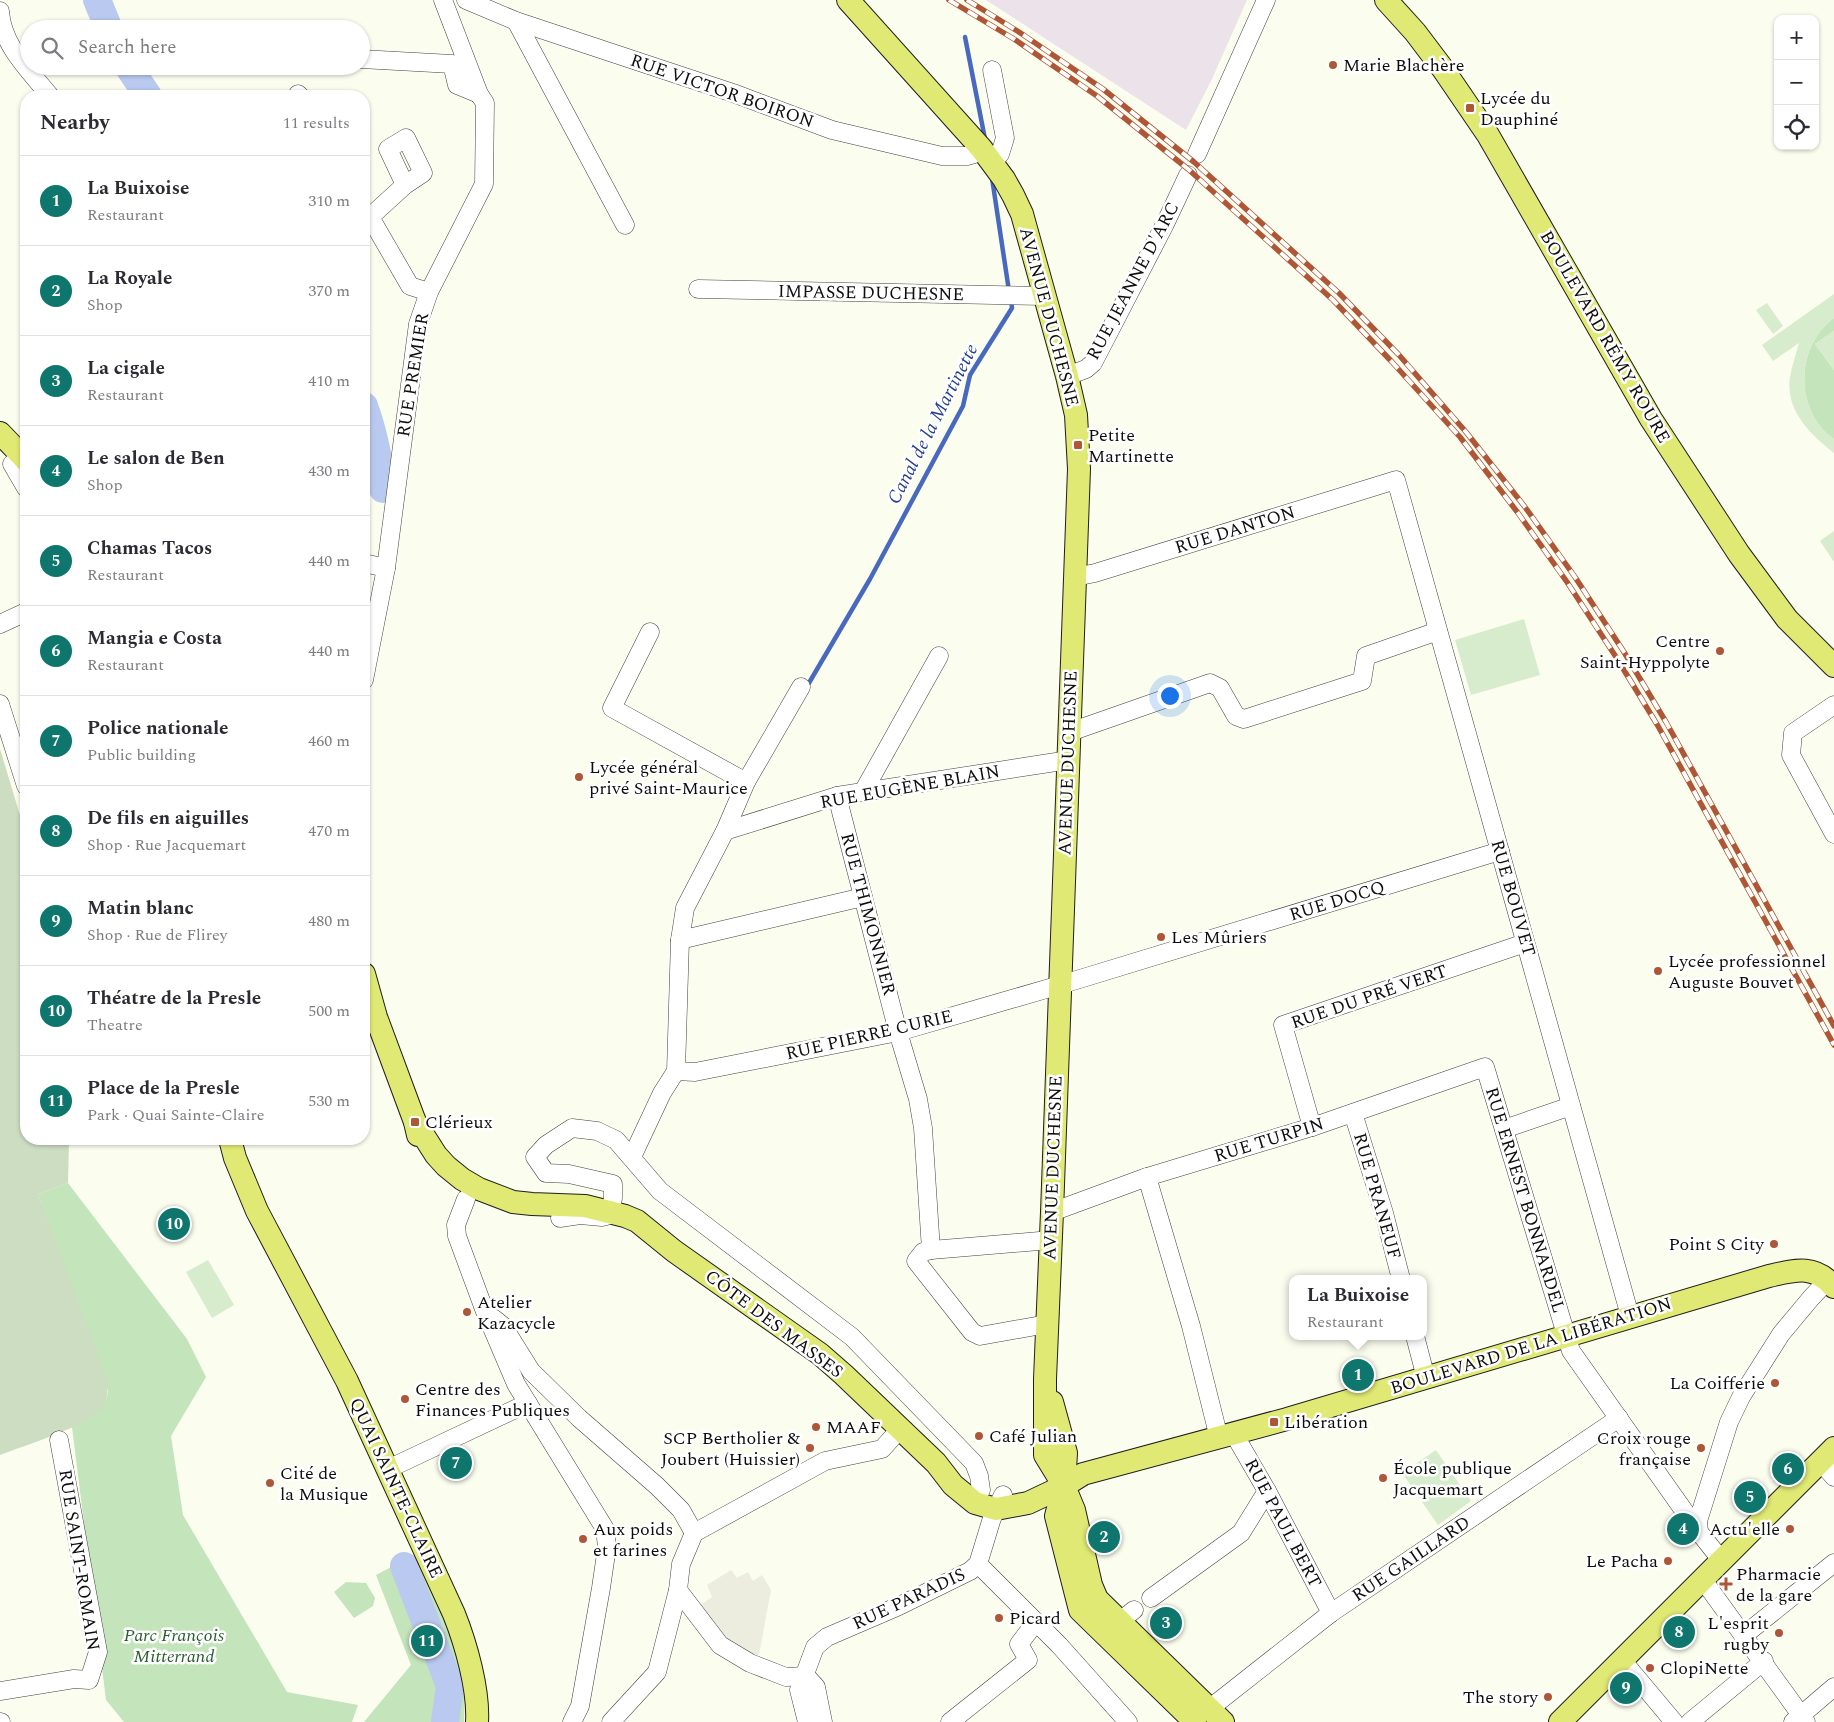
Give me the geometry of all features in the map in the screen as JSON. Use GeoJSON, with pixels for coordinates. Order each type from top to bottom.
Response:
{"type":"FeatureCollection","features":[{"type":"Feature","properties":{"kind":"main road","name":"AVENUE DUCHESNE"},"geometry":{"type":"LineString","coordinates":[[848,0],[987,155],[1014,195],[1022,214],[1068,376],[1076,415],[1078,445],[1075,577],[1045,1379],[1066,1447],[1064,1486]]}},
{"type":"Feature","properties":{"kind":"main road","name":"BOULEVARD RÉMY ROURE"},"geometry":{"type":"LineString","coordinates":[[1386,0],[1415,32],[1488,134],[1650,418],[1739,554],[1787,619],[1834,666]]}},
{"type":"Feature","properties":{"kind":"main road"},"geometry":{"type":"LineString","coordinates":[[0,433],[20,453]]}},
{"type":"Feature","properties":{"kind":"main road"},"geometry":{"type":"LineString","coordinates":[[370,996],[376,1017],[415,1122],[436,1155],[462,1179],[472,1194]]}},
{"type":"Feature","properties":{"kind":"main road"},"geometry":{"type":"LineString","coordinates":[[370,1008],[376,1017]]}},
{"type":"Feature","properties":{"kind":"main road","name":"QUAI SAINTE-CLAIRE"},"geometry":{"type":"LineString","coordinates":[[232,1145],[249,1193],[347,1381],[463,1636],[475,1695],[477,1722]]}},
{"type":"Feature","properties":{"kind":"main road","name":"CÔTE DES MASSES"},"geometry":{"type":"LineString","coordinates":[[472,1194],[532,1204],[585,1206],[611,1211],[638,1221],[674,1251],[820,1354],[936,1463],[993,1498]]}},
{"type":"Feature","properties":{"kind":"main road","name":"CÔTE DES MASSES"},"geometry":{"type":"LineString","coordinates":[[472,1194],[492,1211],[514,1216],[589,1219],[610,1224],[674,1251]]}},
{"type":"Feature","properties":{"kind":"main road","name":"BOULEVARD DE LA LIBÉRATION"},"geometry":{"type":"LineString","coordinates":[[1064,1486],[1083,1474],[1227,1436],[1769,1276],[1795,1270],[1812,1271],[1822,1275],[1831,1284]]}},
{"type":"Feature","properties":{"kind":"main road"},"geometry":{"type":"LineString","coordinates":[[1560,1722],[1722,1561],[1830,1462]]}},
{"type":"Feature","properties":{"kind":"main road"},"geometry":{"type":"LineString","coordinates":[[993,1498],[1064,1486]]}},
{"type":"Feature","properties":{"kind":"main road"},"geometry":{"type":"LineString","coordinates":[[1064,1486],[1074,1510],[1091,1585],[1097,1599],[1127,1616],[1209,1718]]}},
{"type":"Feature","properties":{"kind":"main road"},"geometry":{"type":"LineString","coordinates":[[1064,1486],[1056,1516],[1080,1610],[1209,1718]]}},
{"type":"Feature","properties":{"kind":"street","name":"RUE PREMIER"},"geometry":{"type":"LineString","coordinates":[[370,649],[386,568],[418,324],[429,292],[484,184],[485,103],[479,94],[443,0]]}},
{"type":"Feature","properties":{"kind":"street","name":"RUE VICTOR BOIRON"},"geometry":{"type":"LineString","coordinates":[[466,0],[516,21],[733,93],[832,130],[942,156],[987,155]]}},
{"type":"Feature","properties":{"kind":"street"},"geometry":{"type":"LineString","coordinates":[[1197,154],[1266,0]]}},
{"type":"Feature","properties":{"kind":"street"},"geometry":{"type":"LineString","coordinates":[[0,12],[0,18],[9,45],[20,59]]}},
{"type":"Feature","properties":{"kind":"street"},"geometry":{"type":"LineString","coordinates":[[516,21],[625,225]]}},
{"type":"Feature","properties":{"kind":"street"},"geometry":{"type":"LineString","coordinates":[[370,59],[452,64],[457,85],[479,94]]}},
{"type":"Feature","properties":{"kind":"street"},"geometry":{"type":"LineString","coordinates":[[987,155],[1000,154],[1005,138],[992,70]]}},
{"type":"Feature","properties":{"kind":"street"},"geometry":{"type":"LineString","coordinates":[[33,75],[45,90]]}},
{"type":"Feature","properties":{"kind":"street","name":"RUE JEANNE D'ARC"},"geometry":{"type":"LineString","coordinates":[[1068,376],[1086,369],[1093,363],[1165,224],[1188,174]]}},
{"type":"Feature","properties":{"kind":"street"},"geometry":{"type":"LineString","coordinates":[[370,211],[405,185]]}},
{"type":"Feature","properties":{"kind":"street"},"geometry":{"type":"LineString","coordinates":[[370,218],[410,286],[429,292]]}},
{"type":"Feature","properties":{"kind":"street","name":"IMPASSE DUCHESNE"},"geometry":{"type":"LineString","coordinates":[[698,289],[1044,296]]}},
{"type":"Feature","properties":{"kind":"street"},"geometry":{"type":"LineString","coordinates":[[20,459],[12,464],[20,478]]}},
{"type":"Feature","properties":{"kind":"street","name":"RUE DANTON"},"geometry":{"type":"LineString","coordinates":[[1075,577],[1095,573],[1396,480]]}},
{"type":"Feature","properties":{"kind":"street","name":"RUE BOUVET"},"geometry":{"type":"LineString","coordinates":[[1396,480],[1630,1316]]}},
{"type":"Feature","properties":{"kind":"street"},"geometry":{"type":"LineString","coordinates":[[370,564],[386,568]]}},
{"type":"Feature","properties":{"kind":"street"},"geometry":{"type":"LineString","coordinates":[[0,624],[20,615]]}},
{"type":"Feature","properties":{"kind":"street"},"geometry":{"type":"LineString","coordinates":[[1070,732],[1210,683],[1220,688],[1236,716],[1244,719],[1362,681],[1366,656],[1438,631]]}},
{"type":"Feature","properties":{"kind":"street"},"geometry":{"type":"LineString","coordinates":[[650,632],[612,708],[746,782]]}},
{"type":"Feature","properties":{"kind":"street"},"geometry":{"type":"LineString","coordinates":[[863,792],[939,656]]}},
{"type":"Feature","properties":{"kind":"street"},"geometry":{"type":"LineString","coordinates":[[632,1157],[662,1093],[676,1071],[680,940],[685,908],[725,831],[746,782],[801,686]]}},
{"type":"Feature","properties":{"kind":"street"},"geometry":{"type":"LineString","coordinates":[[0,704],[20,767]]}},
{"type":"Feature","properties":{"kind":"street"},"geometry":{"type":"LineString","coordinates":[[1834,705],[1793,733],[1791,755],[1834,834]]}},
{"type":"Feature","properties":{"kind":"street","name":"RUE EUGÈNE BLAIN"},"geometry":{"type":"LineString","coordinates":[[725,831],[837,796],[1069,760]]}},
{"type":"Feature","properties":{"kind":"street","name":"RUE THIMONNIER"},"geometry":{"type":"LineString","coordinates":[[837,796],[898,1032],[918,1099],[923,1128],[931,1250]]}},
{"type":"Feature","properties":{"kind":"street","name":"RUE DOCQ"},"geometry":{"type":"LineString","coordinates":[[1060,986],[1500,852]]}},
{"type":"Feature","properties":{"kind":"street"},"geometry":{"type":"LineString","coordinates":[[680,940],[863,897]]}},
{"type":"Feature","properties":{"kind":"street","name":"RUE DU PRÉ VERT"},"geometry":{"type":"LineString","coordinates":[[1312,1127],[1283,1025],[1526,943]]}},
{"type":"Feature","properties":{"kind":"street","name":"RUE PIERRE CURIE"},"geometry":{"type":"LineString","coordinates":[[676,1071],[695,1072],[898,1032],[1060,986]]}},
{"type":"Feature","properties":{"kind":"street","name":"RUE TURPIN"},"geometry":{"type":"LineString","coordinates":[[1052,1212],[1148,1177],[1312,1127],[1485,1067]]}},
{"type":"Feature","properties":{"kind":"street","name":"RUE ERNEST BONNARDEL"},"geometry":{"type":"LineString","coordinates":[[1485,1067],[1571,1351],[1699,1532],[1722,1561]]}},
{"type":"Feature","properties":{"kind":"street"},"geometry":{"type":"LineString","coordinates":[[1504,1129],[1571,1106]]}},
{"type":"Feature","properties":{"kind":"street","name":"RUE PRANEUF"},"geometry":{"type":"LineString","coordinates":[[1353,1112],[1384,1213],[1400,1275]]}},
{"type":"Feature","properties":{"kind":"street"},"geometry":{"type":"LineString","coordinates":[[560,1218],[580,1215],[602,1217],[610,1215],[613,1184],[569,1174],[546,1173],[535,1157],[546,1144],[572,1128],[596,1131],[616,1140],[660,1191],[852,1337],[974,1463],[979,1476],[993,1498]]}},
{"type":"Feature","properties":{"kind":"street","name":"RUE PAUL BERT"},"geometry":{"type":"LineString","coordinates":[[1148,1177],[1191,1326],[1227,1436],[1267,1491],[1331,1613]]}},
{"type":"Feature","properties":{"kind":"street"},"geometry":{"type":"LineString","coordinates":[[472,1194],[456,1224],[457,1236],[484,1310],[516,1384],[605,1529],[607,1547],[601,1588],[580,1706],[572,1722]]}},
{"type":"Feature","properties":{"kind":"street"},"geometry":{"type":"LineString","coordinates":[[1047,1324],[980,1336],[972,1332],[916,1261],[923,1252],[931,1250],[1051,1240]]}},
{"type":"Feature","properties":{"kind":"street"},"geometry":{"type":"LineString","coordinates":[[1699,1532],[1698,1521],[1729,1422],[1741,1397],[1782,1334],[1811,1298],[1831,1284]]}},
{"type":"Feature","properties":{"kind":"street"},"geometry":{"type":"LineString","coordinates":[[484,1310],[503,1326],[532,1371],[579,1418],[663,1492],[681,1510],[694,1533]]}},
{"type":"Feature","properties":{"kind":"street"},"geometry":{"type":"LineString","coordinates":[[1416,1340],[1426,1378]]}},
{"type":"Feature","properties":{"kind":"street"},"geometry":{"type":"LineString","coordinates":[[388,1469],[528,1403]]}},
{"type":"Feature","properties":{"kind":"street","name":"RUE GAILLARD"},"geometry":{"type":"LineString","coordinates":[[1209,1718],[1331,1613],[1619,1418]]}},
{"type":"Feature","properties":{"kind":"street"},"geometry":{"type":"LineString","coordinates":[[611,1722],[656,1672],[678,1590],[682,1564],[694,1533],[825,1461],[882,1449],[900,1429]]}},
{"type":"Feature","properties":{"kind":"street","name":"RUE SAINT-ROMAIN"},"geometry":{"type":"LineString","coordinates":[[0,1691],[74,1679],[89,1680],[98,1652],[59,1440]]}},
{"type":"Feature","properties":{"kind":"street"},"geometry":{"type":"LineString","coordinates":[[1151,1598],[1241,1533],[1267,1491]]}},
{"type":"Feature","properties":{"kind":"street","name":"RUE PARADIS"},"geometry":{"type":"LineString","coordinates":[[807,1722],[799,1690],[806,1676],[808,1663],[815,1646],[827,1637],[898,1606],[970,1571],[978,1564],[993,1498]]}},
{"type":"Feature","properties":{"kind":"street"},"geometry":{"type":"LineString","coordinates":[[978,1564],[1059,1645],[1127,1722]]}},
{"type":"Feature","properties":{"kind":"street"},"geometry":{"type":"LineString","coordinates":[[1743,1636],[1834,1564]]}},
{"type":"Feature","properties":{"kind":"street"},"geometry":{"type":"LineString","coordinates":[[1703,1580],[1743,1636],[1764,1661],[1800,1720],[1834,1687]]}},
{"type":"Feature","properties":{"kind":"street"},"geometry":{"type":"LineString","coordinates":[[678,1590],[720,1645],[750,1663],[786,1677],[806,1676],[816,1687],[823,1722]]}},
{"type":"Feature","properties":{"kind":"street"},"geometry":{"type":"LineString","coordinates":[[950,1722],[1028,1660],[1018,1644],[1036,1623]]}},
{"type":"Feature","properties":{"kind":"street"},"geometry":{"type":"LineString","coordinates":[[1622,1660],[1674,1722]]}},
{"type":"Feature","properties":{"kind":"street"},"geometry":{"type":"LineString","coordinates":[[1690,1722],[1764,1661]]}},
{"type":"Feature","properties":{"kind":"shaded area"},"geometry":{"type":"Polygon","coordinates":[[[986,0],[1247,0],[1212,79],[1186,130],[986,0]]]}},
{"type":"Feature","properties":{"kind":"shaded area"},"geometry":{"type":"Polygon","coordinates":[[[731,1570],[737,1578],[748,1572],[753,1581],[762,1575],[771,1590],[759,1655],[749,1658],[724,1640],[699,1606],[712,1597],[707,1585],[731,1570]]]}},
{"type":"Feature","properties":{"kind":"green space"},"geometry":{"type":"Polygon","coordinates":[[[1834,294],[1834,318],[1821,330],[1812,345],[1806,361],[1804,378],[1806,396],[1812,412],[1821,427],[1834,439],[1834,453],[1808,429],[1795,411],[1791,400],[1789,389],[1790,377],[1799,343],[1773,361],[1762,345],[1834,294]]]}},
{"type":"Feature","properties":{"kind":"green space"},"geometry":{"type":"Polygon","coordinates":[[[1767,303],[1783,326],[1773,334],[1756,310],[1767,303]]]}},
{"type":"Feature","properties":{"kind":"green space"},"geometry":{"type":"Polygon","coordinates":[[[1834,318],[1834,331],[1815,344],[1834,370],[1834,439],[1821,427],[1812,412],[1806,396],[1804,378],[1806,361],[1812,345],[1821,330],[1834,318]]]}},
{"type":"Feature","properties":{"kind":"green space"},"geometry":{"type":"Polygon","coordinates":[[[1834,331],[1834,370],[1815,344],[1834,331]]]}},
{"type":"Feature","properties":{"kind":"green space"},"geometry":{"type":"Polygon","coordinates":[[[1834,531],[1834,562],[1820,541],[1834,531]]]}},
{"type":"Feature","properties":{"kind":"green space"},"geometry":{"type":"Polygon","coordinates":[[[1524,619],[1540,675],[1471,695],[1455,640],[1524,619]]]}},
{"type":"Feature","properties":{"kind":"green space"},"geometry":{"type":"Polygon","coordinates":[[[0,749],[20,815],[20,1145],[69,1145],[68,1183],[38,1194],[107,1380],[107,1395],[101,1409],[83,1422],[0,1455],[0,749]]]}},
{"type":"Feature","properties":{"kind":"green space","name":"Parc François Mitterrand"},"geometry":{"type":"Polygon","coordinates":[[[68,1183],[187,1339],[206,1377],[171,1436],[183,1515],[287,1692],[358,1705],[352,1722],[124,1722],[106,1700],[72,1427],[90,1418],[100,1410],[108,1391],[38,1194],[68,1183]]]}},
{"type":"Feature","properties":{"kind":"green space"},"geometry":{"type":"Polygon","coordinates":[[[208,1260],[234,1305],[212,1318],[186,1272],[208,1260]]]}},
{"type":"Feature","properties":{"kind":"green space"},"geometry":{"type":"Polygon","coordinates":[[[1436,1450],[1471,1501],[1438,1525],[1402,1473],[1436,1450]]]}},
{"type":"Feature","properties":{"kind":"green space"},"geometry":{"type":"Polygon","coordinates":[[[414,1555],[446,1617],[465,1688],[464,1722],[364,1722],[411,1665],[376,1575],[414,1555]]]}},
{"type":"Feature","properties":{"kind":"green space"},"geometry":{"type":"Polygon","coordinates":[[[346,1582],[366,1583],[375,1598],[373,1606],[354,1618],[334,1592],[346,1582]]]}},
{"type":"Feature","properties":{"kind":"waterway"},"geometry":{"type":"LineString","coordinates":[[97,0],[105,20]]}},
{"type":"Feature","properties":{"kind":"waterway","name":"Canal de la Martinette"},"geometry":{"type":"LineString","coordinates":[[965,37],[985,139]]}},
{"type":"Feature","properties":{"kind":"waterway"},"geometry":{"type":"LineString","coordinates":[[134,75],[144,90]]}},
{"type":"Feature","properties":{"kind":"waterway","name":"Canal de la Martinette"},"geometry":{"type":"LineString","coordinates":[[992,178],[1009,291]]}},
{"type":"Feature","properties":{"kind":"waterway","name":"Canal de la Martinette"},"geometry":{"type":"LineString","coordinates":[[806,688],[870,579],[963,406],[970,375],[1012,308],[1011,299]]}},
{"type":"Feature","properties":{"kind":"waterway"},"geometry":{"type":"LineString","coordinates":[[370,423],[383,489]]}},
{"type":"Feature","properties":{"kind":"waterway"},"geometry":{"type":"LineString","coordinates":[[404,1566],[450,1686],[445,1722]]}},
{"type":"Feature","properties":{"kind":"railway"},"geometry":{"type":"LineString","coordinates":[[949,0],[1014,39],[1097,96],[1188,169],[1333,300],[1460,437],[1518,513],[1567,582],[1616,657],[1658,726],[1834,1045]]}},
{"type":"Feature","properties":{"kind":"railway"},"geometry":{"type":"LineString","coordinates":[[967,0],[1019,32],[1103,89],[1194,162],[1339,293],[1399,355],[1466,432],[1525,507],[1575,577],[1624,652],[1666,722],[1834,1026]]}},
{"type":"Feature","properties":{"kind":"place","name":"Marie Blachère"},"geometry":{"type":"Point","coordinates":[1333,65]}},
{"type":"Feature","properties":{"kind":"place","name":"Lycée du Dauphiné"},"geometry":{"type":"Point","coordinates":[1470,108]}},
{"type":"Feature","properties":{"kind":"place","name":"Petite Martinette"},"geometry":{"type":"Point","coordinates":[1078,445]}},
{"type":"Feature","properties":{"kind":"place","name":"Centre Saint-Hyppolyte"},"geometry":{"type":"Point","coordinates":[1720,651]}},
{"type":"Feature","properties":{"kind":"place","name":"Lycée général privé Saint-Maurice"},"geometry":{"type":"Point","coordinates":[579,777]}},
{"type":"Feature","properties":{"kind":"place","name":"Les Mûriers"},"geometry":{"type":"Point","coordinates":[1161,937]}},
{"type":"Feature","properties":{"kind":"place","name":"Lycée professionnel Auguste Bouvet"},"geometry":{"type":"Point","coordinates":[1658,971]}},
{"type":"Feature","properties":{"kind":"place","name":"Clérieux"},"geometry":{"type":"Point","coordinates":[415,1122]}},
{"type":"Feature","properties":{"kind":"place","name":"Théatre de la Presle"},"geometry":{"type":"Point","coordinates":[174,1224]}},
{"type":"Feature","properties":{"kind":"place","name":"Point S City"},"geometry":{"type":"Point","coordinates":[1774,1244]}},
{"type":"Feature","properties":{"kind":"place","name":"Atelier Kazacycle"},"geometry":{"type":"Point","coordinates":[467,1312]}},
{"type":"Feature","properties":{"kind":"place","name":"La Buixoise"},"geometry":{"type":"Point","coordinates":[1358,1375]}},
{"type":"Feature","properties":{"kind":"place","name":"La Coifferie"},"geometry":{"type":"Point","coordinates":[1775,1383]}},
{"type":"Feature","properties":{"kind":"place","name":"Centre des Finances Publiques"},"geometry":{"type":"Point","coordinates":[405,1399]}},
{"type":"Feature","properties":{"kind":"place","name":"Libération"},"geometry":{"type":"Point","coordinates":[1274,1422]}},
{"type":"Feature","properties":{"kind":"place","name":"MAAF"},"geometry":{"type":"Point","coordinates":[816,1427]}},
{"type":"Feature","properties":{"kind":"place","name":"Café Julian"},"geometry":{"type":"Point","coordinates":[979,1436]}},
{"type":"Feature","properties":{"kind":"place","name":"SCP Bertholier & Joubert (Huissier)"},"geometry":{"type":"Point","coordinates":[810,1448]}},
{"type":"Feature","properties":{"kind":"place","name":"Croix rouge française"},"geometry":{"type":"Point","coordinates":[1701,1448]}},
{"type":"Feature","properties":{"kind":"place","name":"Police nationale"},"geometry":{"type":"Point","coordinates":[456,1463]}},
{"type":"Feature","properties":{"kind":"place","name":"Mangia e Costa"},"geometry":{"type":"Point","coordinates":[1788,1469]}},
{"type":"Feature","properties":{"kind":"place","name":"École publique Jacquemart"},"geometry":{"type":"Point","coordinates":[1383,1478]}},
{"type":"Feature","properties":{"kind":"place","name":"Cité de la Musique"},"geometry":{"type":"Point","coordinates":[270,1483]}},
{"type":"Feature","properties":{"kind":"place","name":"Chamas Tacos"},"geometry":{"type":"Point","coordinates":[1750,1497]}},
{"type":"Feature","properties":{"kind":"place","name":"Le salon de Ben"},"geometry":{"type":"Point","coordinates":[1683,1529]}},
{"type":"Feature","properties":{"kind":"place","name":"Actu'elle"},"geometry":{"type":"Point","coordinates":[1790,1529]}},
{"type":"Feature","properties":{"kind":"place","name":"La Royale"},"geometry":{"type":"Point","coordinates":[1104,1537]}},
{"type":"Feature","properties":{"kind":"place","name":"Aux poids et farines"},"geometry":{"type":"Point","coordinates":[583,1539]}},
{"type":"Feature","properties":{"kind":"place","name":"Le Pacha"},"geometry":{"type":"Point","coordinates":[1668,1561]}},
{"type":"Feature","properties":{"kind":"place","name":"Pharmacie de la gare"},"geometry":{"type":"Point","coordinates":[1726,1584]}},
{"type":"Feature","properties":{"kind":"place","name":"Picard"},"geometry":{"type":"Point","coordinates":[999,1618]}},
{"type":"Feature","properties":{"kind":"place","name":"La cigale"},"geometry":{"type":"Point","coordinates":[1166,1623]}},
{"type":"Feature","properties":{"kind":"place","name":"De fils en aiguilles"},"geometry":{"type":"Point","coordinates":[1679,1632]}},
{"type":"Feature","properties":{"kind":"place","name":"L'esprit rugby"},"geometry":{"type":"Point","coordinates":[1779,1633]}},
{"type":"Feature","properties":{"kind":"place","name":"Place de la Presle"},"geometry":{"type":"Point","coordinates":[427,1641]}},
{"type":"Feature","properties":{"kind":"place","name":"ClopiNette"},"geometry":{"type":"Point","coordinates":[1650,1668]}},
{"type":"Feature","properties":{"kind":"place","name":"Matin blanc"},"geometry":{"type":"Point","coordinates":[1626,1688]}},
{"type":"Feature","properties":{"kind":"place","name":"The story"},"geometry":{"type":"Point","coordinates":[1548,1697]}}]}
